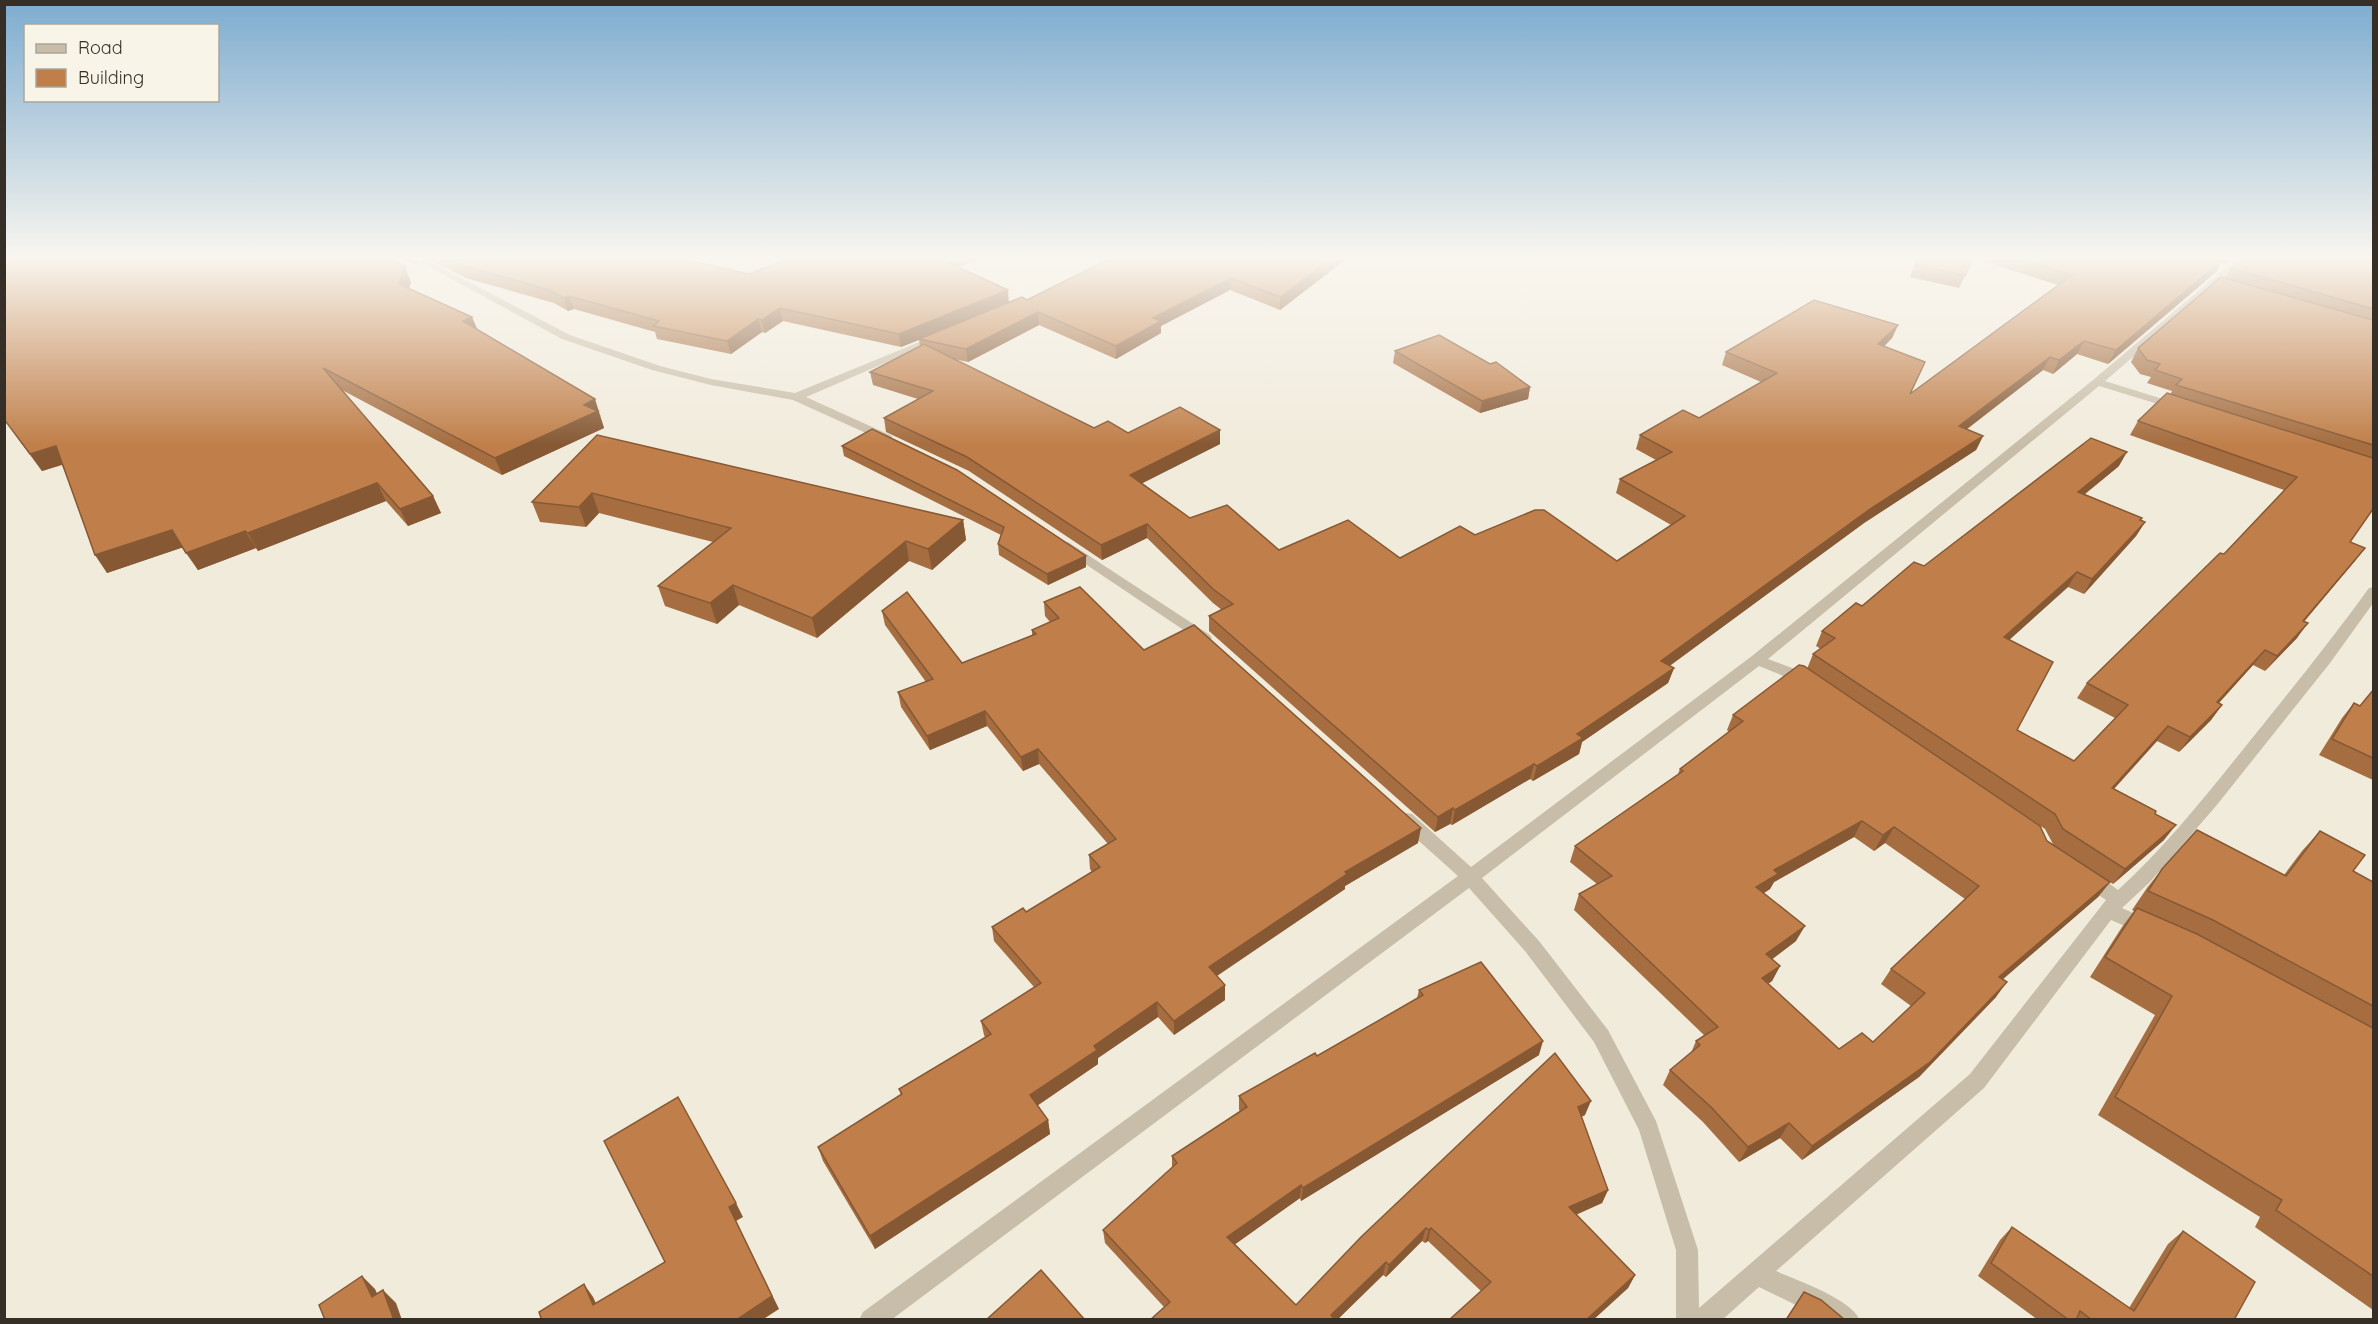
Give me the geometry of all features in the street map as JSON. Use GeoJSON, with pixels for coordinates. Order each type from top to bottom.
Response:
{"type":"FeatureCollection","features":[{"type":"Feature","properties":{"kind":"street"},"geometry":{"type":"LineString","coordinates":[[537,322],[566,337],[656,368],[711,382],[796,397],[902,446]]}},
{"type":"Feature","properties":{"kind":"street"},"geometry":{"type":"LineString","coordinates":[[871,1320],[1470,877],[1757,660],[2170,322]]}},
{"type":"Feature","properties":{"kind":"street"},"geometry":{"type":"LineString","coordinates":[[796,397],[946,335]]}},
{"type":"Feature","properties":{"kind":"street"},"geometry":{"type":"LineString","coordinates":[[2097,382],[2186,410]]}},
{"type":"Feature","properties":{"kind":"street"},"geometry":{"type":"LineString","coordinates":[[1060,540],[1213,645]]}},
{"type":"Feature","properties":{"kind":"street"},"geometry":{"type":"LineString","coordinates":[[1704,1320],[1977,1081],[2114,905],[2144,877],[2210,802],[2325,659],[2373,591]]}},
{"type":"Feature","properties":{"kind":"street"},"geometry":{"type":"LineString","coordinates":[[1757,660],[1803,676],[1823,690]]}},
{"type":"Feature","properties":{"kind":"street"},"geometry":{"type":"LineString","coordinates":[[1399,813],[1470,877],[1532,946],[1601,1036],[1649,1128],[1687,1250],[1688,1320]]}},
{"type":"Feature","properties":{"kind":"street"},"geometry":{"type":"LineString","coordinates":[[2072,868],[2114,905],[2168,937]]}},
{"type":"Feature","properties":{"kind":"street"},"geometry":{"type":"LineString","coordinates":[[1756,1274],[1831,1308],[1848,1320]]}},
{"type":"Feature","properties":{"kind":"building"},"geometry":{"type":"Polygon","coordinates":[[[4,322],[464,322],[595,399],[584,405],[598,411],[495,458],[323,368],[433,496],[400,509],[377,483],[248,533],[245,531],[186,553],[172,530],[95,555],[56,446],[30,454],[4,419],[4,322]]]}},
{"type":"Feature","properties":{"kind":"building"},"geometry":{"type":"Polygon","coordinates":[[[658,322],[754,322],[727,341],[653,326],[658,322]]]}},
{"type":"Feature","properties":{"kind":"building"},"geometry":{"type":"Polygon","coordinates":[[[843,322],[929,322],[899,334],[843,322]]]}},
{"type":"Feature","properties":{"kind":"building"},"geometry":{"type":"Polygon","coordinates":[[[961,322],[1019,322],[966,349],[919,339],[961,322]]]}},
{"type":"Feature","properties":{"kind":"building"},"geometry":{"type":"Polygon","coordinates":[[[1060,322],[1160,322],[1116,346],[1060,322]]]}},
{"type":"Feature","properties":{"kind":"building"},"geometry":{"type":"Polygon","coordinates":[[[1777,322],[1887,322],[1898,325],[1878,344],[1925,362],[1910,394],[2008,322],[2149,322],[2116,350],[2084,341],[2059,360],[2050,357],[1959,426],[1983,436],[1870,509],[1661,661],[1674,668],[1577,734],[1583,738],[1537,766],[1534,764],[1455,810],[1453,808],[1438,817],[1209,616],[1233,604],[1213,589],[1147,524],[1101,545],[967,457],[884,418],[933,391],[870,372],[924,344],[1094,428],[1108,421],[1128,433],[1180,407],[1220,430],[1130,475],[1190,518],[1227,505],[1279,550],[1348,520],[1400,558],[1460,526],[1475,535],[1535,510],[1544,510],[1617,561],[1685,516],[1620,479],[1672,452],[1640,435],[1683,410],[1699,418],[1777,373],[1726,352],[1777,322]]]}},
{"type":"Feature","properties":{"kind":"building"},"geometry":{"type":"Polygon","coordinates":[[[2169,322],[2373,322],[2373,445],[2176,385],[2182,379],[2155,370],[2160,364],[2147,360],[2138,348],[2169,322]]]}},
{"type":"Feature","properties":{"kind":"building"},"geometry":{"type":"Polygon","coordinates":[[[1439,335],[1490,364],[1496,362],[1530,387],[1482,401],[1395,351],[1439,335]]]}},
{"type":"Feature","properties":{"kind":"building"},"geometry":{"type":"Polygon","coordinates":[[[2167,393],[2373,458],[2373,509],[2350,542],[2365,548],[2303,621],[2308,623],[2277,656],[2265,650],[2217,702],[2222,705],[2190,737],[2168,726],[2112,788],[2156,811],[2155,814],[2176,825],[2125,869],[2063,829],[2055,814],[1813,654],[1835,638],[1822,631],[1856,603],[1862,606],[1914,562],[1924,566],[2091,438],[2127,452],[2078,492],[2142,518],[2140,520],[2145,522],[2092,579],[2077,572],[2004,637],[2053,662],[2017,730],[2074,761],[2128,705],[2087,683],[2220,553],[2224,554],[2297,477],[2138,421],[2167,393]]]}},
{"type":"Feature","properties":{"kind":"building"},"geometry":{"type":"Polygon","coordinates":[[[872,429],[957,470],[1086,556],[1047,574],[998,544],[1004,527],[842,446],[872,429]]]}},
{"type":"Feature","properties":{"kind":"building"},"geometry":{"type":"Polygon","coordinates":[[[597,435],[963,520],[928,549],[906,541],[812,618],[733,585],[710,603],[658,586],[731,528],[592,493],[579,507],[532,502],[597,435]]]}},
{"type":"Feature","properties":{"kind":"building"},"geometry":{"type":"Polygon","coordinates":[[[1080,587],[1144,650],[1194,625],[1421,828],[1345,872],[1347,874],[1209,967],[1225,985],[1174,1021],[1157,1002],[1094,1046],[1097,1050],[1030,1095],[1048,1120],[870,1236],[818,1147],[902,1094],[899,1089],[991,1034],[981,1021],[1041,983],[992,927],[1023,908],[1026,912],[1100,867],[1089,855],[1116,839],[1038,749],[1021,757],[985,711],[927,736],[898,692],[933,679],[882,611],[907,592],[962,663],[1036,634],[1032,630],[1059,618],[1044,602],[1080,587]]]}},
{"type":"Feature","properties":{"kind":"building"},"geometry":{"type":"Polygon","coordinates":[[[1799,665],[1804,666],[2040,826],[2047,841],[2110,882],[1999,977],[2007,982],[1930,1062],[1812,1146],[1789,1123],[1748,1147],[1711,1107],[1670,1070],[1700,1045],[1696,1041],[1718,1027],[1579,894],[1612,876],[1575,846],[1683,771],[1680,769],[1743,721],[1733,715],[1799,665]],[[1862,821],[1774,870],[1778,874],[1756,887],[1805,926],[1766,954],[1780,966],[1762,978],[1839,1049],[1862,1033],[1873,1042],[1925,993],[1891,969],[1979,886],[1894,827],[1883,835],[1862,821]]]}},
{"type":"Feature","properties":{"kind":"building"},"geometry":{"type":"Polygon","coordinates":[[[2373,690],[2373,758],[2332,739],[2354,703],[2360,706],[2373,690]]]}},
{"type":"Feature","properties":{"kind":"building"},"geometry":{"type":"Polygon","coordinates":[[[2197,830],[2286,876],[2320,831],[2365,855],[2353,871],[2373,882],[2373,1006],[2213,920],[2148,891],[2162,869],[2197,830]]]}},
{"type":"Feature","properties":{"kind":"building"},"geometry":{"type":"Polygon","coordinates":[[[2137,908],[2197,934],[2373,1028],[2373,1276],[2276,1210],[2282,1200],[2115,1097],[2172,996],[2105,957],[2137,908]]]}},
{"type":"Feature","properties":{"kind":"building"},"geometry":{"type":"Polygon","coordinates":[[[1481,962],[1543,1041],[1303,1188],[1301,1185],[1227,1237],[1296,1305],[1361,1237],[1555,1053],[1591,1101],[1578,1107],[1608,1190],[1569,1207],[1635,1275],[1586,1320],[1449,1320],[1491,1282],[1431,1228],[1429,1230],[1426,1228],[1389,1265],[1386,1262],[1331,1315],[1335,1320],[1150,1320],[1170,1302],[1103,1230],[1177,1163],[1172,1156],[1247,1107],[1239,1096],[1315,1053],[1317,1056],[1423,995],[1419,990],[1481,962]]]}},
{"type":"Feature","properties":{"kind":"building"},"geometry":{"type":"Polygon","coordinates":[[[678,1097],[736,1203],[729,1207],[772,1296],[736,1320],[540,1320],[539,1312],[584,1284],[593,1305],[665,1262],[604,1141],[678,1097]]]}},
{"type":"Feature","properties":{"kind":"building"},"geometry":{"type":"Polygon","coordinates":[[[2012,1227],[2134,1311],[2183,1231],[2255,1282],[2234,1320],[2092,1320],[2080,1311],[2076,1320],[2069,1320],[1991,1263],[2012,1227]]]}},
{"type":"Feature","properties":{"kind":"building"},"geometry":{"type":"Polygon","coordinates":[[[1041,1270],[1085,1320],[986,1320],[1041,1270]]]}},
{"type":"Feature","properties":{"kind":"building"},"geometry":{"type":"Polygon","coordinates":[[[362,1276],[372,1297],[383,1290],[394,1320],[325,1320],[319,1305],[362,1276]]]}},
{"type":"Feature","properties":{"kind":"building"},"geometry":{"type":"Polygon","coordinates":[[[1804,1292],[1821,1300],[1845,1320],[1786,1320],[1804,1292]]]}}]}
